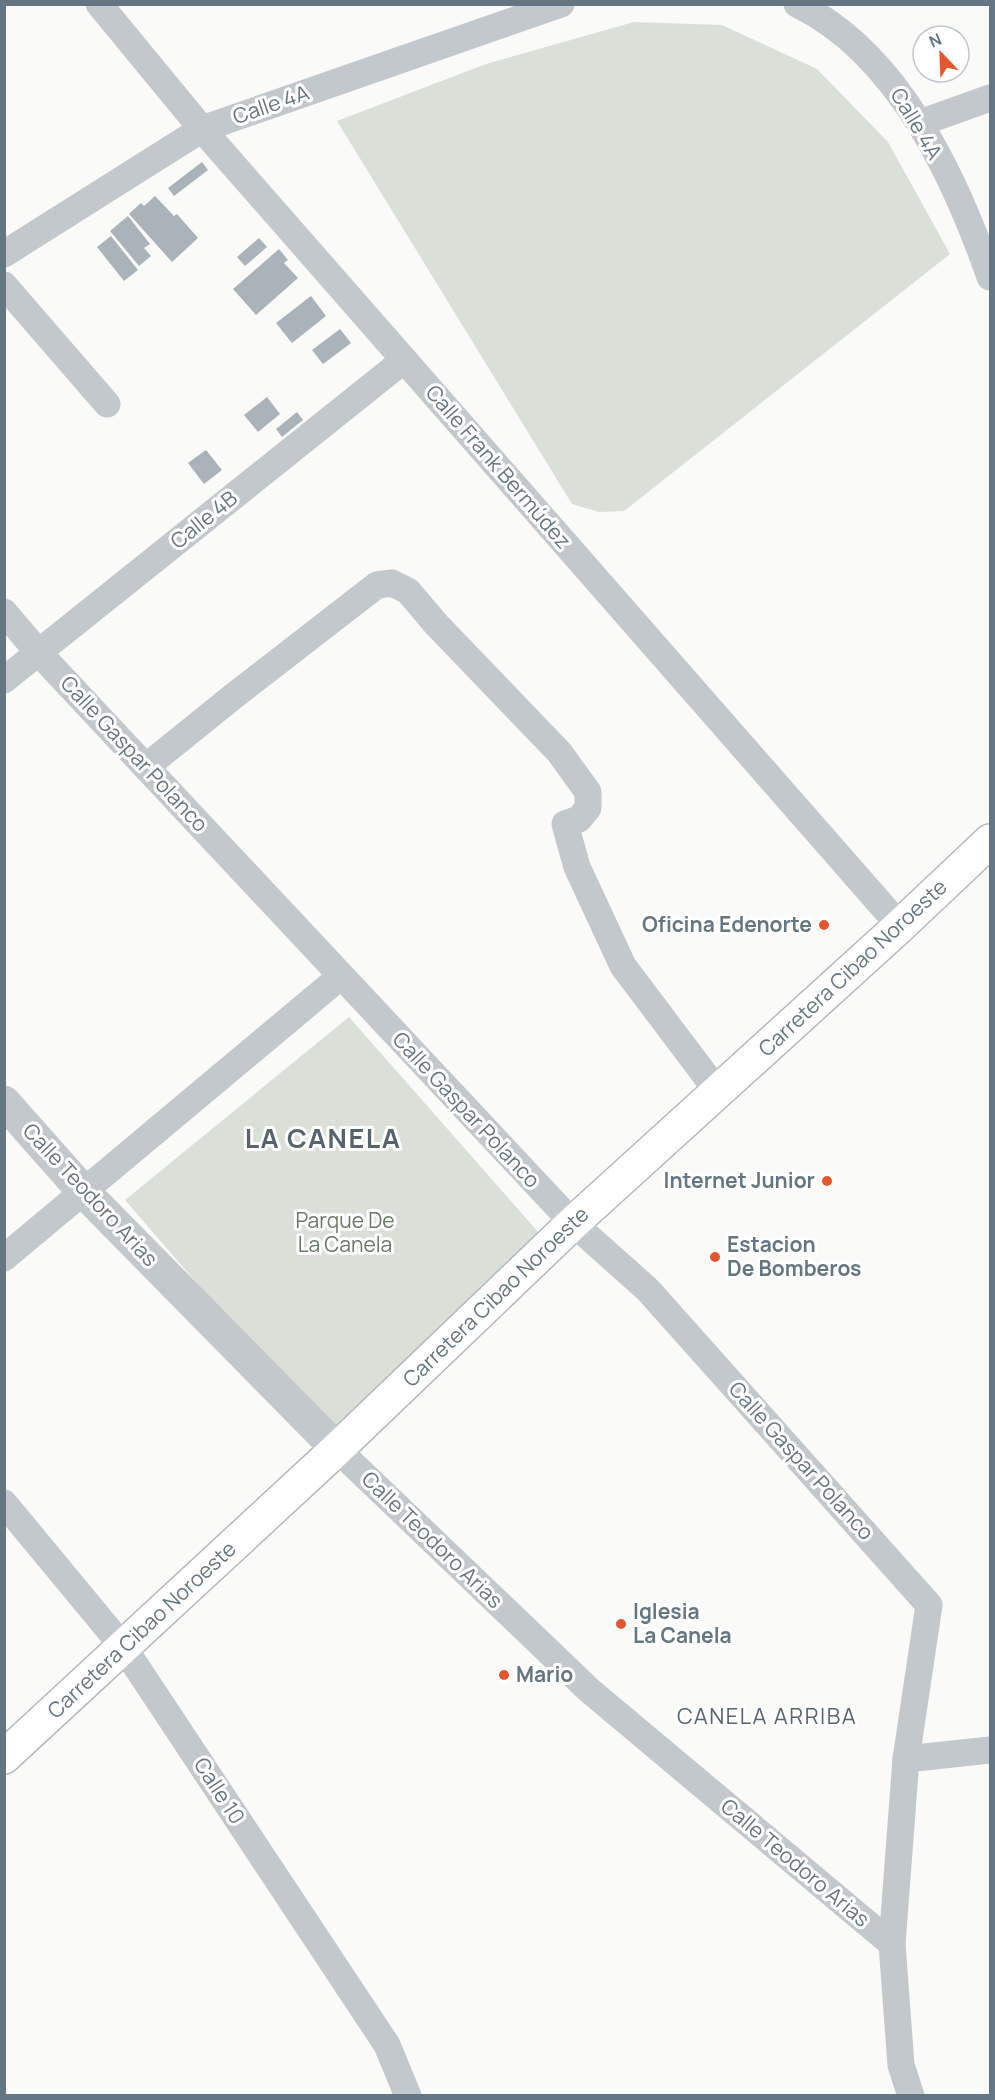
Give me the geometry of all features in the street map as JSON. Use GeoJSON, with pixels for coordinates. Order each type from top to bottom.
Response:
{"type":"FeatureCollection","features":[{"type":"Feature","properties":{"kind":"main road","name":"Carretera Cibao Noroeste"},"geometry":{"type":"LineString","coordinates":[[4,1757],[337,1449],[573,1223],[900,926],[990,841]]}},
{"type":"Feature","properties":{"kind":"street","name":"Calle Frank Bermúdez"},"geometry":{"type":"LineString","coordinates":[[99,4],[202,129],[900,926]]}},
{"type":"Feature","properties":{"kind":"street","name":"Calle 4A"},"geometry":{"type":"LineString","coordinates":[[4,254],[202,129],[561,4]]}},
{"type":"Feature","properties":{"kind":"street","name":"Calle 4A"},"geometry":{"type":"LineString","coordinates":[[797,4],[815,13],[856,44],[891,82],[920,123],[960,202],[990,277]]}},
{"type":"Feature","properties":{"kind":"street"},"geometry":{"type":"LineString","coordinates":[[920,123],[990,98]]}},
{"type":"Feature","properties":{"kind":"street"},"geometry":{"type":"LineString","coordinates":[[4,285],[107,404]]}},
{"type":"Feature","properties":{"kind":"street","name":"Calle 4B"},"geometry":{"type":"LineString","coordinates":[[4,680],[404,360]]}},
{"type":"Feature","properties":{"kind":"street"},"geometry":{"type":"LineString","coordinates":[[147,766],[235,694],[377,585],[392,583],[408,591],[436,624],[559,752],[588,792],[588,808],[579,819],[565,825],[577,867],[623,966],[718,1092]]}},
{"type":"Feature","properties":{"kind":"street","name":"Calle Gaspar Polanco"},"geometry":{"type":"LineString","coordinates":[[4,612],[38,652],[573,1223],[648,1290],[929,1605],[906,1759]]}},
{"type":"Feature","properties":{"kind":"street"},"geometry":{"type":"LineString","coordinates":[[4,1258],[341,976]]}},
{"type":"Feature","properties":{"kind":"street","name":"Calle Teodoro Arias"},"geometry":{"type":"LineString","coordinates":[[4,1102],[83,1191],[337,1449],[589,1690],[891,1944]]}},
{"type":"Feature","properties":{"kind":"street","name":"Calle 10"},"geometry":{"type":"LineString","coordinates":[[4,1503],[124,1648],[387,2045],[408,2096]]}},
{"type":"Feature","properties":{"kind":"street"},"geometry":{"type":"LineString","coordinates":[[911,2096],[901,2065],[891,1944],[906,1759],[990,1750]]}},
{"type":"Feature","properties":{"kind":"green space"},"geometry":{"type":"Polygon","coordinates":[[[634,22],[722,25],[817,69],[888,142],[950,254],[624,511],[599,512],[572,504],[337,121],[486,64],[634,22]]]}},
{"type":"Feature","properties":{"kind":"green space","name":"Parque De La Canela"},"geometry":{"type":"Polygon","coordinates":[[[349,1017],[547,1242],[335,1443],[125,1200],[349,1017]]]}},
{"type":"Feature","properties":{"kind":"building"},"geometry":{"type":"Polygon","coordinates":[[[202,162],[208,170],[174,196],[168,188],[202,162]]]}},
{"type":"Feature","properties":{"kind":"building"},"geometry":{"type":"Polygon","coordinates":[[[155,196],[174,216],[177,214],[198,238],[172,262],[129,214],[141,203],[144,206],[155,196]]]}},
{"type":"Feature","properties":{"kind":"building"},"geometry":{"type":"Polygon","coordinates":[[[128,216],[150,244],[144,248],[151,256],[139,266],[110,231],[128,216]]]}},
{"type":"Feature","properties":{"kind":"building"},"geometry":{"type":"Polygon","coordinates":[[[111,236],[138,270],[124,281],[97,247],[111,236]]]}},
{"type":"Feature","properties":{"kind":"building"},"geometry":{"type":"Polygon","coordinates":[[[259,238],[267,247],[245,266],[237,257],[259,238]]]}},
{"type":"Feature","properties":{"kind":"building"},"geometry":{"type":"Polygon","coordinates":[[[279,249],[288,260],[284,263],[298,278],[256,315],[233,289],[279,249]]]}},
{"type":"Feature","properties":{"kind":"building"},"geometry":{"type":"Polygon","coordinates":[[[311,296],[326,316],[292,343],[276,323],[311,296]]]}},
{"type":"Feature","properties":{"kind":"building"},"geometry":{"type":"Polygon","coordinates":[[[340,329],[351,343],[323,364],[312,350],[340,329]]]}},
{"type":"Feature","properties":{"kind":"building"},"geometry":{"type":"Polygon","coordinates":[[[267,397],[280,414],[258,432],[244,415],[267,397]]]}},
{"type":"Feature","properties":{"kind":"building"},"geometry":{"type":"Polygon","coordinates":[[[297,412],[303,420],[282,437],[276,429],[297,412]]]}},
{"type":"Feature","properties":{"kind":"building"},"geometry":{"type":"Polygon","coordinates":[[[206,450],[222,470],[204,484],[188,463],[206,450]]]}},
{"type":"Feature","properties":{"kind":"place","name":"Oficina Edenorte"},"geometry":{"type":"Point","coordinates":[824,925]}},
{"type":"Feature","properties":{"kind":"place","name":"Internet Junior"},"geometry":{"type":"Point","coordinates":[827,1181]}},
{"type":"Feature","properties":{"kind":"place","name":"Estacion De Bomberos"},"geometry":{"type":"Point","coordinates":[715,1257]}},
{"type":"Feature","properties":{"kind":"place","name":"Iglesia La Canela"},"geometry":{"type":"Point","coordinates":[621,1624]}},
{"type":"Feature","properties":{"kind":"place","name":"Mario"},"geometry":{"type":"Point","coordinates":[504,1675]}},
{"type":"Feature","properties":{"kind":"district","name":"LA CANELA"},"geometry":{"type":"Point","coordinates":[323,1139]}},
{"type":"Feature","properties":{"kind":"district","name":"CANELA ARRIBA"},"geometry":{"type":"Point","coordinates":[767,1716]}}]}
